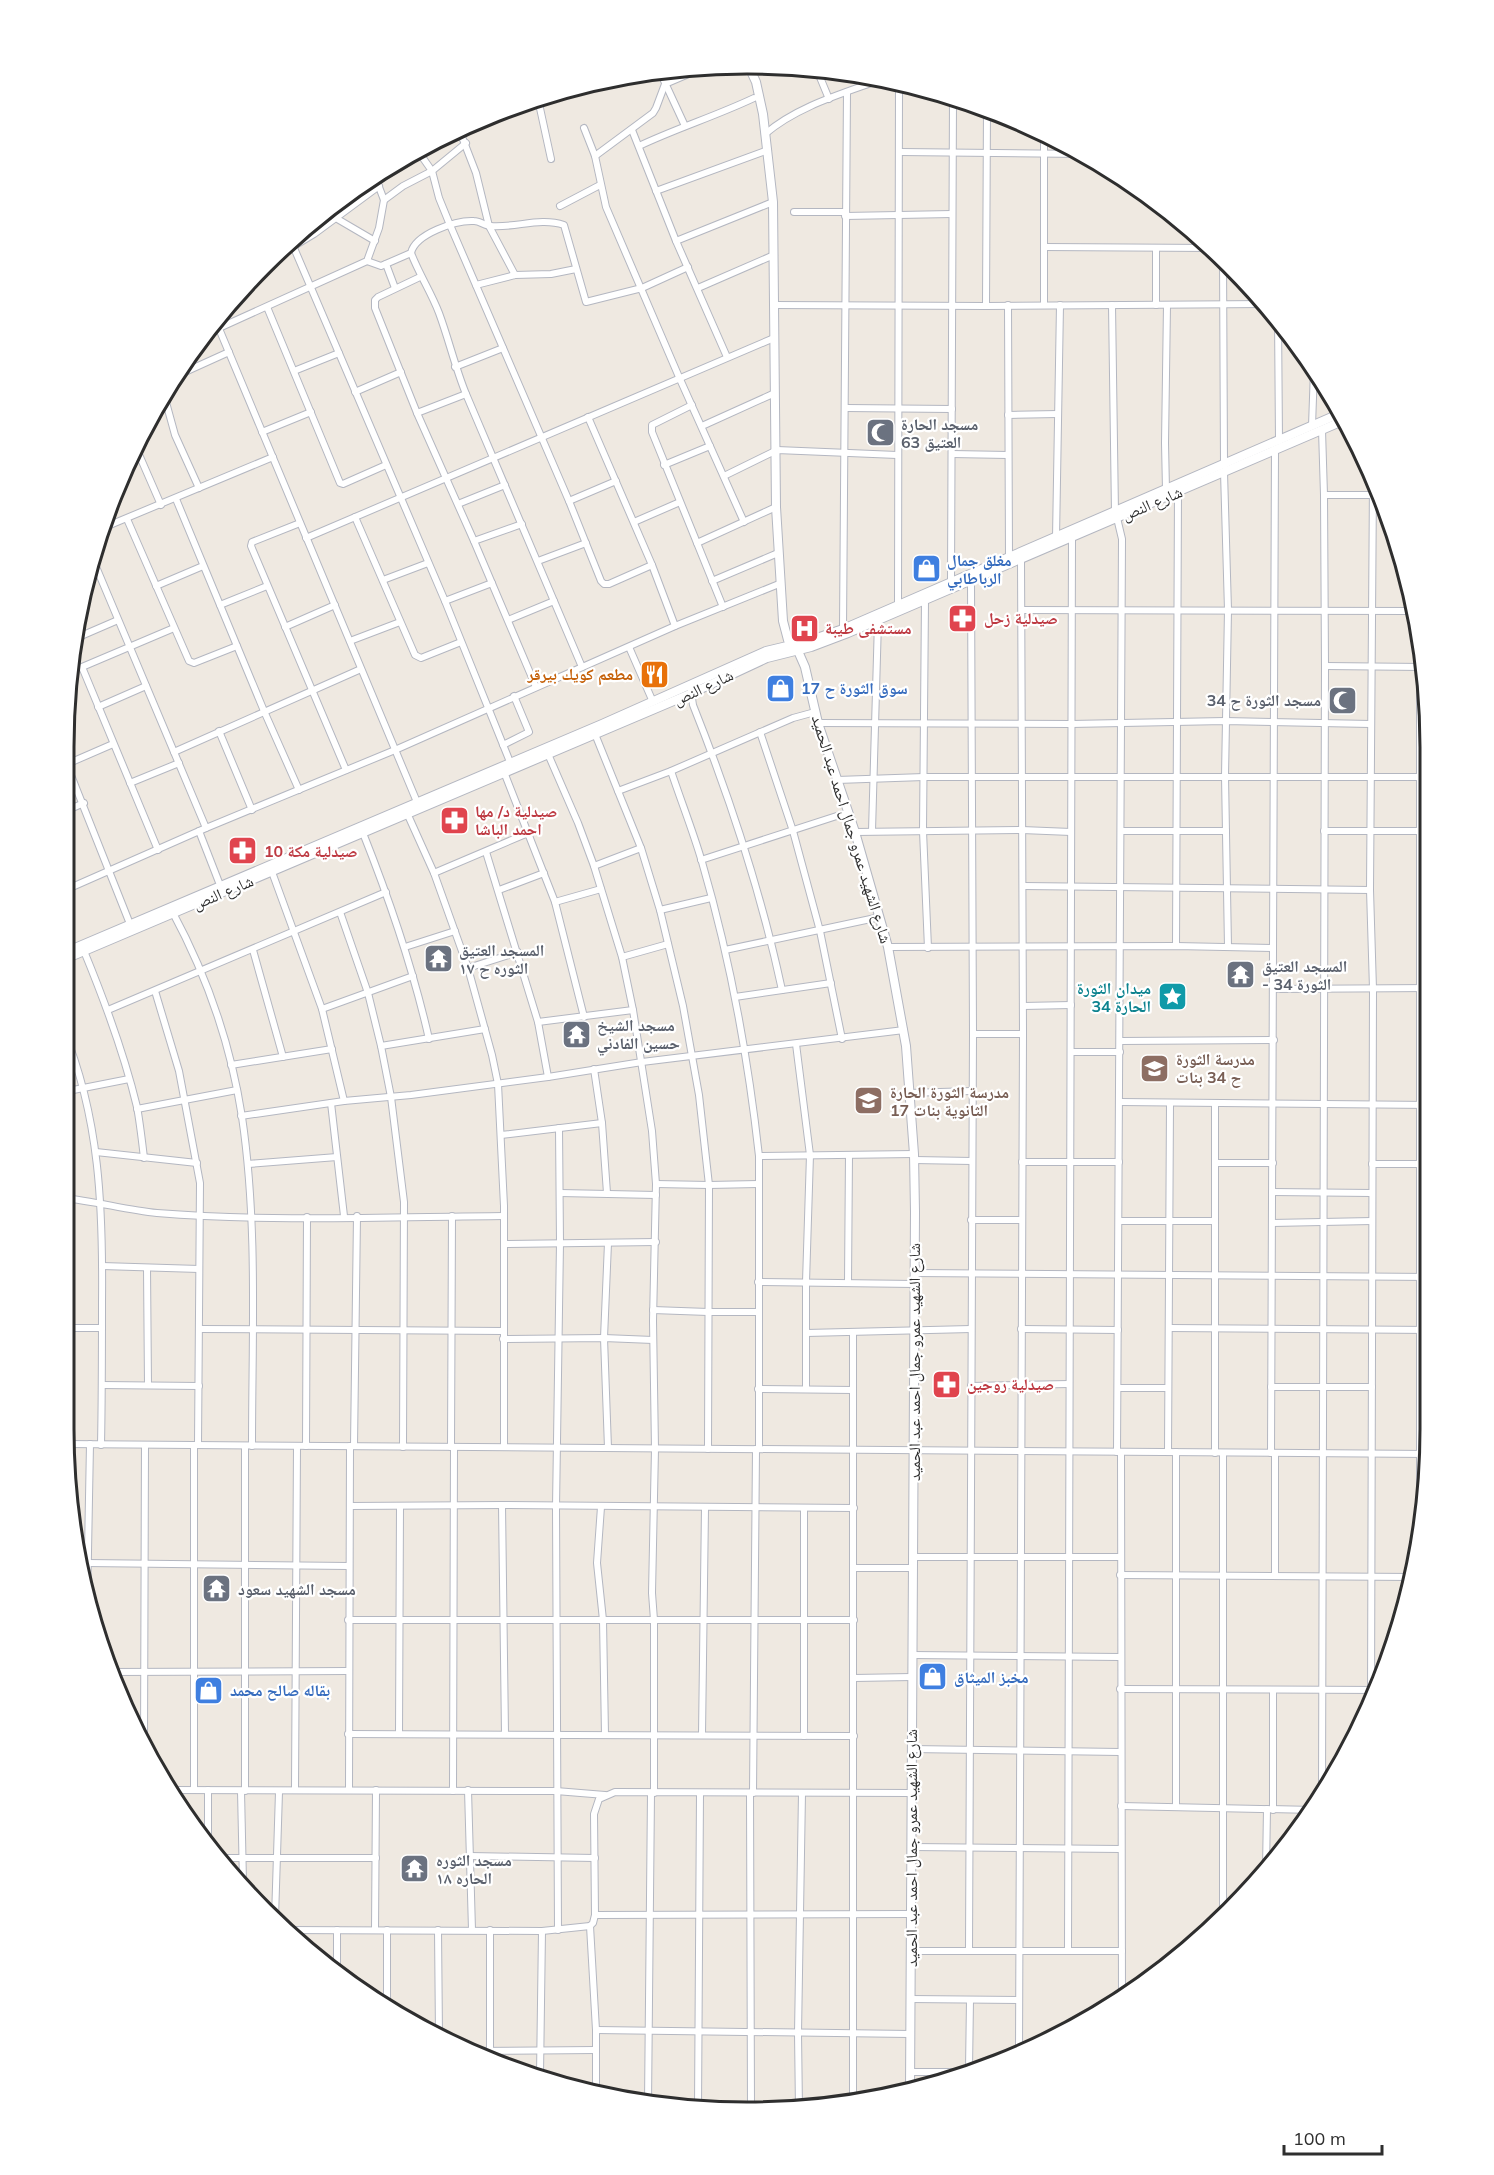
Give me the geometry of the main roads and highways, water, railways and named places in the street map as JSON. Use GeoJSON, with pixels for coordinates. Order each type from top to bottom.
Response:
{"type":"FeatureCollection","features":[{"type":"Feature","properties":{"kind":"main road"},"geometry":{"type":"LineString","coordinates":[[750,74],[754,98],[765,132]]}},
{"type":"Feature","properties":{"kind":"main road"},"geometry":{"type":"LineString","coordinates":[[753,74],[765,132]]}},
{"type":"Feature","properties":{"kind":"main road","name":"شارع الشهيد عمرو جمال احمد عبد الحميد"},"geometry":{"type":"LineString","coordinates":[[765,132],[773,202],[776,507],[783,621],[805,667],[818,723],[849,812],[888,947],[904,1030],[914,1157],[910,2082]]}},
{"type":"Feature","properties":{"kind":"main road","name":"شارع النص"},"geometry":{"type":"LineString","coordinates":[[74,955],[220,885],[510,762],[548,754],[690,690],[843,629],[1056,538],[1179,492],[1279,441],[1333,416]]}},
{"type":"Feature","properties":{"kind":"main road","name":"شارع النص"},"geometry":{"type":"LineString","coordinates":[[794,648],[878,621],[1072,538],[1167,490],[1275,450],[1337,423]]}},
{"type":"Feature","properties":{"kind":"main road","name":"شارع النص"},"geometry":{"type":"LineString","coordinates":[[74,948],[130,924],[272,872],[504,772],[533,756],[653,702],[690,690]]}},
{"type":"Feature","properties":{"kind":"place","name":"مسجد الحارة 63 العتيق"},"geometry":{"type":"Point","coordinates":[880,433]}},
{"type":"Feature","properties":{"kind":"place","name":"مغلق جمال الرباطابي"},"geometry":{"type":"Point","coordinates":[926,569]}},
{"type":"Feature","properties":{"kind":"place","name":"صيدلية زحل"},"geometry":{"type":"Point","coordinates":[963,618]}},
{"type":"Feature","properties":{"kind":"place","name":"مستشفى طيبة"},"geometry":{"type":"Point","coordinates":[804,628]}},
{"type":"Feature","properties":{"kind":"place","name":"مطعم كويك بيرقر"},"geometry":{"type":"Point","coordinates":[654,674]}},
{"type":"Feature","properties":{"kind":"place","name":"سوق الثورة ح 17"},"geometry":{"type":"Point","coordinates":[780,688]}},
{"type":"Feature","properties":{"kind":"place","name":"مسجد الثورة ح 34"},"geometry":{"type":"Point","coordinates":[1342,700]}},
{"type":"Feature","properties":{"kind":"place","name":"صيدلية د/ مها احمد الباشا"},"geometry":{"type":"Point","coordinates":[454,820]}},
{"type":"Feature","properties":{"kind":"place","name":"صيدلية مكة 10"},"geometry":{"type":"Point","coordinates":[243,851]}},
{"type":"Feature","properties":{"kind":"place","name":"المسجد العتيق الثوره ح ١٧"},"geometry":{"type":"Point","coordinates":[438,959]}},
{"type":"Feature","properties":{"kind":"place","name":"المسجد العتيق - الثورة 34"},"geometry":{"type":"Point","coordinates":[1241,975]}},
{"type":"Feature","properties":{"kind":"place","name":"ميدان الثورة الحارة 34"},"geometry":{"type":"Point","coordinates":[1172,997]}},
{"type":"Feature","properties":{"kind":"place","name":"مسجد الشيخ حسين الفادني"},"geometry":{"type":"Point","coordinates":[576,1034]}},
{"type":"Feature","properties":{"kind":"place","name":"مدرسة الثورة ح 34 بنات"},"geometry":{"type":"Point","coordinates":[1155,1068]}},
{"type":"Feature","properties":{"kind":"place","name":"مدرسة الثورة الحارة 17 الثانوية بنات"},"geometry":{"type":"Point","coordinates":[869,1101]}},
{"type":"Feature","properties":{"kind":"place","name":"صيدلية روجين"},"geometry":{"type":"Point","coordinates":[946,1384]}},
{"type":"Feature","properties":{"kind":"place","name":"مسجد الشهيد سعود"},"geometry":{"type":"Point","coordinates":[217,1589]}},
{"type":"Feature","properties":{"kind":"place","name":"مخبز الميثاق"},"geometry":{"type":"Point","coordinates":[933,1677]}},
{"type":"Feature","properties":{"kind":"place","name":"بقاله صالح محمد"},"geometry":{"type":"Point","coordinates":[209,1690]}},
{"type":"Feature","properties":{"kind":"place","name":"مسجد الثوره الحاره ١٨"},"geometry":{"type":"Point","coordinates":[415,1869]}}]}
